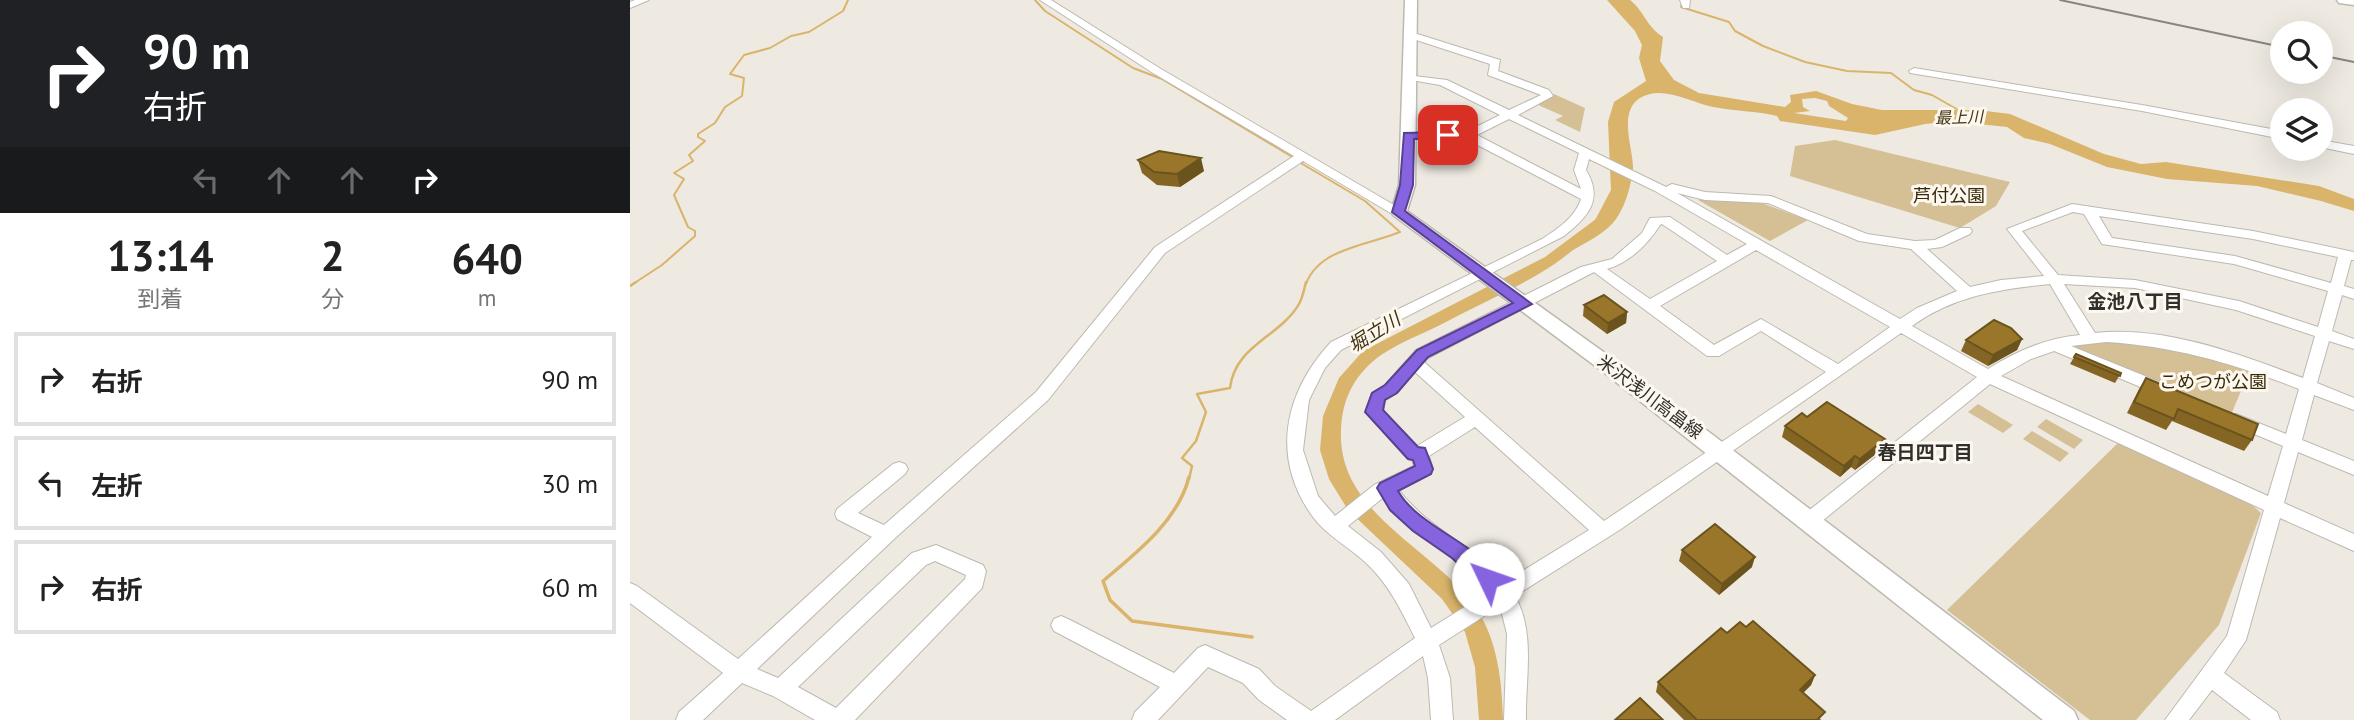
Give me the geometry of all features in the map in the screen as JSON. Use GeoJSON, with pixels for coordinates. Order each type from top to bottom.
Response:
{"type":"FeatureCollection","features":[{"type":"Feature","properties":{"kind":"highway"},"geometry":{"type":"LineString","coordinates":[[2343,0],[2354,1]]}},
{"type":"Feature","properties":{"kind":"main road"},"geometry":{"type":"LineString","coordinates":[[1398,212],[1406,185],[1411,0]]}},
{"type":"Feature","properties":{"kind":"main road","name":"米沢浅川高畠線"},"geometry":{"type":"LineString","coordinates":[[1398,212],[1722,452],[2064,720]]}},
{"type":"Feature","properties":{"kind":"street"},"geometry":{"type":"LineString","coordinates":[[630,5],[644,0]]}},
{"type":"Feature","properties":{"kind":"street"},"geometry":{"type":"LineString","coordinates":[[1048,1],[1157,71],[1398,212]]}},
{"type":"Feature","properties":{"kind":"street"},"geometry":{"type":"LineString","coordinates":[[1411,35],[1496,62],[1492,74],[1545,92],[1547,96],[1468,135]]}},
{"type":"Feature","properties":{"kind":"street"},"geometry":{"type":"LineString","coordinates":[[1914,71],[2142,108],[2270,133]]}},
{"type":"Feature","properties":{"kind":"street"},"geometry":{"type":"LineString","coordinates":[[1410,77],[1443,82],[1659,188],[1989,377],[2354,544]]}},
{"type":"Feature","properties":{"kind":"street"},"geometry":{"type":"LineString","coordinates":[[1408,135],[1468,135],[1588,197]]}},
{"type":"Feature","properties":{"kind":"street"},"geometry":{"type":"LineString","coordinates":[[2333,146],[2354,150]]}},
{"type":"Feature","properties":{"kind":"street"},"geometry":{"type":"LineString","coordinates":[[1442,720],[1439,678],[1433,653],[1402,590],[1341,522],[1310,498],[1294,450],[1298,411],[1309,381],[1336,346],[1483,276],[1557,234],[1580,214],[1588,197],[1589,185],[1580,170],[1590,155]]}},
{"type":"Feature","properties":{"kind":"street"},"geometry":{"type":"LineString","coordinates":[[687,720],[886,535],[1042,396],[1160,250],[1301,157]]}},
{"type":"Feature","properties":{"kind":"street"},"geometry":{"type":"LineString","coordinates":[[1659,188],[1771,200],[1864,238],[1915,245],[1937,244],[1965,231]]}},
{"type":"Feature","properties":{"kind":"street"},"geometry":{"type":"LineString","coordinates":[[2090,338],[2054,279],[2014,229],[2065,209],[2253,235],[2350,255],[2323,332],[2236,639],[2176,720]]}},
{"type":"Feature","properties":{"kind":"street"},"geometry":{"type":"LineString","coordinates":[[2089,211],[2107,241],[2235,260],[2354,294]]}},
{"type":"Feature","properties":{"kind":"street"},"geometry":{"type":"LineString","coordinates":[[1476,418],[1414,454],[1374,412],[1378,397],[1391,389],[1422,354],[1586,271],[1617,262],[1647,235],[1655,221],[1665,220],[1728,262]]}},
{"type":"Feature","properties":{"kind":"street"},"geometry":{"type":"LineString","coordinates":[[1648,307],[1758,243]]}},
{"type":"Feature","properties":{"kind":"street"},"geometry":{"type":"LineString","coordinates":[[1915,245],[1967,292]]}},
{"type":"Feature","properties":{"kind":"street"},"geometry":{"type":"LineString","coordinates":[[1597,268],[1713,352],[1761,324],[1838,372]]}},
{"type":"Feature","properties":{"kind":"street"},"geometry":{"type":"LineString","coordinates":[[1317,720],[1427,641],[1722,452],[1899,327],[1940,302],[1967,292],[2001,284],[2054,279],[2109,281],[2190,294],[2239,306],[2354,344]]}},
{"type":"Feature","properties":{"kind":"street"},"geometry":{"type":"LineString","coordinates":[[1809,520],[1989,377],[2028,353],[2054,345],[2090,338],[2134,339],[2173,344],[2254,366],[2354,404]]}},
{"type":"Feature","properties":{"kind":"street"},"geometry":{"type":"LineString","coordinates":[[2054,345],[2179,396]]}},
{"type":"Feature","properties":{"kind":"street"},"geometry":{"type":"LineString","coordinates":[[1415,363],[1602,531]]}},
{"type":"Feature","properties":{"kind":"street"},"geometry":{"type":"LineString","coordinates":[[2216,412],[2354,468]]}},
{"type":"Feature","properties":{"kind":"street"},"geometry":{"type":"LineString","coordinates":[[1341,522],[1383,489],[1424,469],[1419,453]]}},
{"type":"Feature","properties":{"kind":"street"},"geometry":{"type":"LineString","coordinates":[[886,535],[844,514],[899,469]]}},
{"type":"Feature","properties":{"kind":"street"},"geometry":{"type":"LineString","coordinates":[[1383,489],[1419,526],[1459,552],[1503,592],[1513,611],[1518,670],[1513,694],[1515,720]]}},
{"type":"Feature","properties":{"kind":"street"},"geometry":{"type":"LineString","coordinates":[[630,592],[737,671],[781,689],[838,720],[975,582],[976,572],[936,553],[919,559],[781,689]]}},
{"type":"Feature","properties":{"kind":"street"},"geometry":{"type":"LineString","coordinates":[[1061,625],[1176,685]]}},
{"type":"Feature","properties":{"kind":"street"},"geometry":{"type":"LineString","coordinates":[[1143,720],[1205,655],[1251,676],[1267,693],[1306,720]]}},
{"type":"Feature","properties":{"kind":"street"},"geometry":{"type":"LineString","coordinates":[[2210,676],[2269,720]]}},
{"type":"Feature","properties":{"kind":"green space"},"geometry":{"type":"Polygon","coordinates":[[[1554,94],[1585,108],[1580,132],[1555,120],[1563,116],[1536,104],[1554,94]]]}},
{"type":"Feature","properties":{"kind":"green space","name":"芦付公園"},"geometry":{"type":"Polygon","coordinates":[[[1835,140],[2010,182],[1996,206],[1960,228],[1790,176],[1795,146],[1835,140]]]}},
{"type":"Feature","properties":{"kind":"green space"},"geometry":{"type":"Polygon","coordinates":[[[1704,197],[1727,202],[1754,200],[1808,220],[1770,241],[1698,200],[1704,197]]]}},
{"type":"Feature","properties":{"kind":"green space","name":"こめつが公園"},"geometry":{"type":"Polygon","coordinates":[[[2122,341],[2171,347],[2250,369],[2231,415],[2076,353],[2074,344],[2122,341]]]}},
{"type":"Feature","properties":{"kind":"green space"},"geometry":{"type":"Polygon","coordinates":[[[1978,404],[2013,425],[2003,433],[1968,412],[1978,404]]]}},
{"type":"Feature","properties":{"kind":"green space"},"geometry":{"type":"Polygon","coordinates":[[[2046,419],[2083,440],[2074,449],[2037,427],[2046,419]]]}},
{"type":"Feature","properties":{"kind":"green space"},"geometry":{"type":"Polygon","coordinates":[[[2032,431],[2069,453],[2060,462],[2023,439],[2032,431]]]}},
{"type":"Feature","properties":{"kind":"green space"},"geometry":{"type":"Polygon","coordinates":[[[2118,443],[2250,503],[2261,513],[2219,625],[2136,720],[2090,720],[1947,610],[2118,443]]]}},
{"type":"Feature","properties":{"kind":"water","name":"最上川"},"geometry":{"type":"Polygon","coordinates":[[[1607,0],[1630,0],[1635,5],[1652,28],[1663,37],[1660,61],[1674,80],[1699,93],[1785,107],[1791,102],[1790,95],[1816,91],[1852,104],[1882,110],[1978,110],[2010,114],[2104,154],[2141,164],[2166,162],[2319,186],[2354,199],[2354,211],[2257,186],[2167,179],[2107,167],[2050,144],[2024,138],[2007,127],[1979,124],[1971,119],[1925,124],[1875,135],[1780,121],[1777,116],[1713,107],[1657,93],[1639,99],[1629,116],[1633,169],[1629,191],[1620,212],[1607,228],[1567,254],[1594,222],[1611,190],[1608,122],[1614,102],[1646,81],[1639,58],[1642,45],[1635,31],[1607,0]],[[1802,99],[1803,107],[1810,111],[1794,113],[1846,121],[1848,118],[1829,106],[1827,101],[1802,99]]]}},
{"type":"Feature","properties":{"kind":"building"},"geometry":{"type":"Polygon","coordinates":[[[1159,151],[1201,158],[1177,174],[1154,172],[1138,160],[1159,151]]]}},
{"type":"Feature","properties":{"kind":"building"},"geometry":{"type":"Polygon","coordinates":[[[1604,295],[1627,312],[1608,323],[1584,305],[1604,295]]]}},
{"type":"Feature","properties":{"kind":"building"},"geometry":{"type":"Polygon","coordinates":[[[1994,320],[2011,328],[2022,339],[1993,355],[1966,340],[1994,320]]]}},
{"type":"Feature","properties":{"kind":"building"},"geometry":{"type":"Polygon","coordinates":[[[2076,354],[2121,373],[2120,376],[2074,357],[2076,354]]]}},
{"type":"Feature","properties":{"kind":"building"},"geometry":{"type":"Polygon","coordinates":[[[2146,378],[2258,424],[2252,440],[2178,409],[2174,419],[2134,402],[2146,378]]]}},
{"type":"Feature","properties":{"kind":"building"},"geometry":{"type":"Polygon","coordinates":[[[1827,402],[1885,439],[1860,459],[1855,456],[1844,466],[1785,426],[1802,413],[1807,417],[1827,402]]]}},
{"type":"Feature","properties":{"kind":"building"},"geometry":{"type":"Polygon","coordinates":[[[1715,524],[1755,557],[1722,584],[1682,550],[1715,524]]]}},
{"type":"Feature","properties":{"kind":"building"},"geometry":{"type":"Polygon","coordinates":[[[1753,621],[1815,675],[1800,690],[1825,712],[1817,720],[1697,720],[1658,682],[1721,628],[1727,633],[1740,622],[1746,627],[1753,621]]]}},
{"type":"Feature","properties":{"kind":"building"},"geometry":{"type":"Polygon","coordinates":[[[1640,698],[1663,720],[1615,720],[1640,698]]]}},
{"type":"Feature","properties":{"kind":"waterway"},"geometry":{"type":"LineString","coordinates":[[633,284],[662,265],[695,236],[695,231],[688,227],[674,195],[684,179],[674,173],[693,161],[689,155],[705,141],[698,137],[698,134],[715,123],[725,107],[742,96],[744,78],[730,74],[744,55],[770,48],[791,36],[809,32],[843,11],[848,0]]}},
{"type":"Feature","properties":{"kind":"waterway"},"geometry":{"type":"LineString","coordinates":[[1035,0],[1045,11],[1133,68],[1162,79],[1294,158]]}},
{"type":"Feature","properties":{"kind":"waterway","name":"最上川"},"geometry":{"type":"LineString","coordinates":[[1683,0],[1681,7],[1729,22],[1735,31],[1763,46],[1805,62],[1847,71],[1891,73],[1914,90],[1932,95],[1960,111]]}},
{"type":"Feature","properties":{"kind":"waterway"},"geometry":{"type":"LineString","coordinates":[[1299,162],[1365,201],[1400,232],[1333,255],[1312,272],[1306,284]]}},
{"type":"Feature","properties":{"kind":"waterway","name":"堀立川"},"geometry":{"type":"LineString","coordinates":[[1491,720],[1487,667],[1469,617],[1427,570],[1355,504],[1339,479],[1330,450],[1332,416],[1345,382],[1369,355],[1550,260],[1596,223]]}},
{"type":"Feature","properties":{"kind":"waterway"},"geometry":{"type":"LineString","coordinates":[[1189,479],[1192,466],[1182,458],[1196,441],[1206,412],[1197,394],[1230,388],[1240,361],[1291,315],[1300,301],[1306,282]]}},
{"type":"Feature","properties":{"kind":"waterway"},"geometry":{"type":"LineString","coordinates":[[1189,477],[1184,493],[1166,522],[1103,581],[1110,600],[1132,621],[1252,637]]}},
{"type":"Feature","properties":{"kind":"railway"},"geometry":{"type":"LineString","coordinates":[[2060,0],[2270,44]]}},
{"type":"Feature","properties":{"kind":"railway"},"geometry":{"type":"LineString","coordinates":[[2333,58],[2354,62]]}},
{"type":"Feature","properties":{"kind":"district","name":"金池八丁目"},"geometry":{"type":"Point","coordinates":[2135,301]}},
{"type":"Feature","properties":{"kind":"district","name":"春日四丁目"},"geometry":{"type":"Point","coordinates":[1925,452]}},
{"type":"Feature","properties":{"kind":"route"},"geometry":{"type":"LineString","coordinates":[[1448,135],[1408,135],[1406,185],[1398,212],[1524,304],[1422,354],[1391,389],[1378,397],[1374,412],[1414,454],[1419,453],[1424,469],[1387,488],[1396,505],[1419,526],[1459,552],[1488,579]]}}]}
